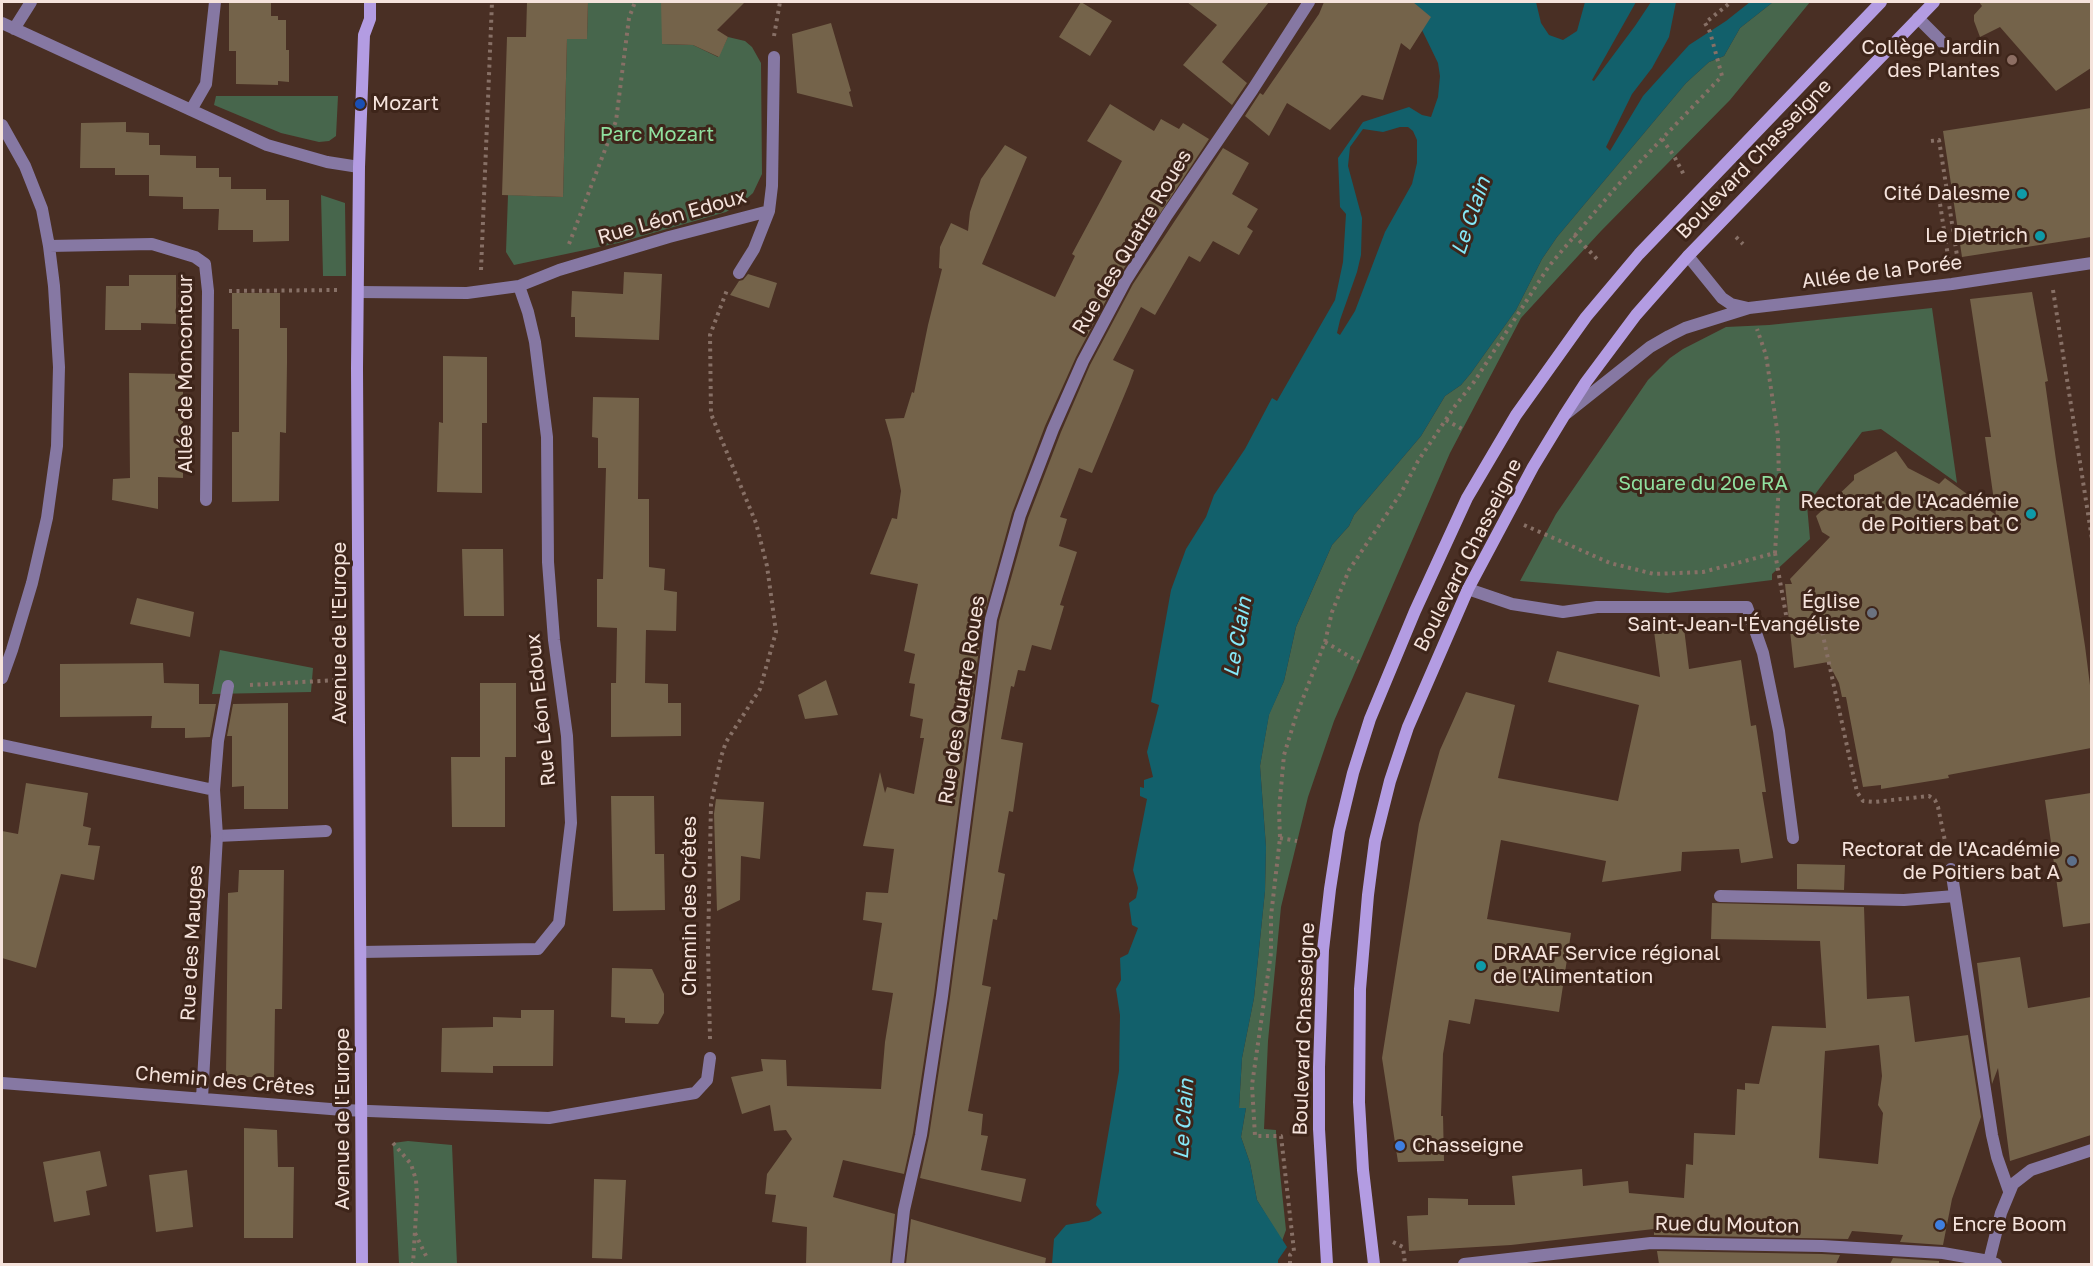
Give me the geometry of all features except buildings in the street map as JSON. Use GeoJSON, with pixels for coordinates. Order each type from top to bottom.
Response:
{"type":"FeatureCollection","features":[{"type":"Feature","properties":{"kind":"main road","name":"Avenue de l'Europe"},"geometry":{"type":"LineString","coordinates":[[362,1264],[358,292],[359,167],[364,35],[370,19],[370,2]]}},
{"type":"Feature","properties":{"kind":"main road","name":"Boulevard Chasseigne"},"geometry":{"type":"LineString","coordinates":[[1327,1264],[1319,1129],[1318,1067],[1323,950],[1330,889],[1339,831],[1353,773],[1370,719],[1415,611],[1467,498],[1516,415],[1586,317],[1639,254],[1881,2]]}},
{"type":"Feature","properties":{"kind":"main road","name":"Boulevard Chasseigne"},"geometry":{"type":"LineString","coordinates":[[1374,1264],[1363,1170],[1359,1102],[1360,1000],[1368,894],[1376,841],[1390,781],[1408,727],[1468,589],[1533,467],[1564,416],[1636,315],[1688,256],[1934,2]]}},
{"type":"Feature","properties":{"kind":"street"},"geometry":{"type":"LineString","coordinates":[[15,29],[31,2]]}},
{"type":"Feature","properties":{"kind":"street"},"geometry":{"type":"LineString","coordinates":[[191,110],[206,84],[215,2]]}},
{"type":"Feature","properties":{"kind":"street","name":"Rue des Quatre Roues"},"geometry":{"type":"LineString","coordinates":[[898,1264],[904,1210],[921,1135],[942,996],[991,620],[1020,515],[1053,429],[1083,361],[1126,280],[1309,2]]}},
{"type":"Feature","properties":{"kind":"street"},"geometry":{"type":"LineString","coordinates":[[1918,18],[1946,45]]}},
{"type":"Feature","properties":{"kind":"street"},"geometry":{"type":"LineString","coordinates":[[2,23],[267,145],[327,162],[359,167]]}},
{"type":"Feature","properties":{"kind":"street"},"geometry":{"type":"LineString","coordinates":[[739,273],[754,249],[768,211],[772,186],[774,57]]}},
{"type":"Feature","properties":{"kind":"street"},"geometry":{"type":"LineString","coordinates":[[2,125],[25,166],[42,209],[49,246],[59,367],[57,446],[47,518],[34,572],[2,678]]}},
{"type":"Feature","properties":{"kind":"street","name":"Rue Léon Edoux"},"geometry":{"type":"LineString","coordinates":[[358,292],[428,294],[480,292],[519,286],[559,270],[690,231],[768,211]]}},
{"type":"Feature","properties":{"kind":"street","name":"Allée de Moncontour"},"geometry":{"type":"LineString","coordinates":[[49,246],[152,244],[195,257],[205,264],[208,291],[206,500]]}},
{"type":"Feature","properties":{"kind":"street","name":"Allée de la Porée"},"geometry":{"type":"LineString","coordinates":[[1688,256],[1722,298],[1731,304],[1751,308]]}},
{"type":"Feature","properties":{"kind":"street","name":"Allée de la Porée"},"geometry":{"type":"LineString","coordinates":[[1564,416],[1650,347],[1669,336],[1685,328],[1751,308],[1952,284],[2091,264]]}},
{"type":"Feature","properties":{"kind":"street","name":"Rue Léon Edoux"},"geometry":{"type":"LineString","coordinates":[[361,952],[538,949],[559,923],[571,823],[567,736],[554,640],[548,562],[548,436],[535,342],[519,286]]}},
{"type":"Feature","properties":{"kind":"street"},"geometry":{"type":"LineString","coordinates":[[1468,589],[1512,604],[1563,612],[1597,607],[1747,607],[1763,653],[1779,731],[1793,838]]}},
{"type":"Feature","properties":{"kind":"street","name":"Rue des Mauges"},"geometry":{"type":"LineString","coordinates":[[202,1098],[218,836],[214,790],[218,741],[228,686]]}},
{"type":"Feature","properties":{"kind":"street"},"geometry":{"type":"LineString","coordinates":[[2,745],[214,790]]}},
{"type":"Feature","properties":{"kind":"street"},"geometry":{"type":"LineString","coordinates":[[218,836],[327,831]]}},
{"type":"Feature","properties":{"kind":"street"},"geometry":{"type":"LineString","coordinates":[[1951,868],[1992,1135],[2009,1191]]}},
{"type":"Feature","properties":{"kind":"street"},"geometry":{"type":"LineString","coordinates":[[1720,896],[1904,900],[1955,896]]}},
{"type":"Feature","properties":{"kind":"street","name":"Chemin des Crêtes"},"geometry":{"type":"LineString","coordinates":[[2,1083],[363,1110],[549,1118],[695,1093],[707,1080],[710,1058]]}},
{"type":"Feature","properties":{"kind":"street"},"geometry":{"type":"LineString","coordinates":[[1993,1263],[2009,1191],[2019,1178],[2031,1170],[2089,1151]]}},
{"type":"Feature","properties":{"kind":"street","name":"Rue du Mouton"},"geometry":{"type":"LineString","coordinates":[[1464,1264],[1651,1243],[1822,1246],[1943,1253],[1993,1263]]}},
{"type":"Feature","properties":{"kind":"path"},"geometry":{"type":"LineString","coordinates":[[480,292],[492,2]]}},
{"type":"Feature","properties":{"kind":"path"},"geometry":{"type":"LineString","coordinates":[[559,270],[616,122],[629,18],[634,2]]}},
{"type":"Feature","properties":{"kind":"path"},"geometry":{"type":"LineString","coordinates":[[774,57],[774,39],[780,2]]}},
{"type":"Feature","properties":{"kind":"path"},"geometry":{"type":"LineString","coordinates":[[1290,1264],[1290,1255],[1294,1251],[1281,1136],[1255,1136],[1252,1085],[1271,953],[1284,755],[1296,716],[1325,642],[1332,612],[1349,570],[1549,266],[1617,186],[1722,76],[1720,63],[1705,23],[1731,2]]}},
{"type":"Feature","properties":{"kind":"path"},"geometry":{"type":"LineString","coordinates":[[1662,139],[1674,156]]}},
{"type":"Feature","properties":{"kind":"path"},"geometry":{"type":"LineString","coordinates":[[1931,141],[1939,140],[1958,265],[1968,264]]}},
{"type":"Feature","properties":{"kind":"path"},"geometry":{"type":"LineString","coordinates":[[1947,196],[1939,198],[1952,284]]}},
{"type":"Feature","properties":{"kind":"path"},"geometry":{"type":"LineString","coordinates":[[1574,235],[1597,259]]}},
{"type":"Feature","properties":{"kind":"path"},"geometry":{"type":"LineString","coordinates":[[2050,270],[2090,518],[2091,538]]}},
{"type":"Feature","properties":{"kind":"path","name":"Chemin des Crêtes"},"geometry":{"type":"LineString","coordinates":[[710,1058],[708,947],[711,804],[726,742],[760,689],[776,632],[767,566],[756,523],[711,414],[710,335],[725,292],[739,273]]}},
{"type":"Feature","properties":{"kind":"path"},"geometry":{"type":"LineString","coordinates":[[232,291],[329,289],[358,292]]}},
{"type":"Feature","properties":{"kind":"path"},"geometry":{"type":"LineString","coordinates":[[1751,308],[1766,355],[1778,436],[1779,484],[1775,553],[1788,626],[1796,633],[1822,631],[1857,792],[1863,801],[1874,802],[1929,796],[1935,800],[1951,868]]}},
{"type":"Feature","properties":{"kind":"path"},"geometry":{"type":"LineString","coordinates":[[1446,420],[1462,429]]}},
{"type":"Feature","properties":{"kind":"path"},"geometry":{"type":"LineString","coordinates":[[1545,533],[1610,563],[1654,574],[1703,572],[1775,553]]}},
{"type":"Feature","properties":{"kind":"path"},"geometry":{"type":"LineString","coordinates":[[1325,642],[1359,662]]}},
{"type":"Feature","properties":{"kind":"path"},"geometry":{"type":"LineString","coordinates":[[228,686],[360,678]]}},
{"type":"Feature","properties":{"kind":"path"},"geometry":{"type":"LineString","coordinates":[[1280,838],[1297,841]]}},
{"type":"Feature","properties":{"kind":"path"},"geometry":{"type":"LineString","coordinates":[[393,1143],[411,1164],[416,1180],[415,1232],[413,1264],[411,1264]]}},
{"type":"Feature","properties":{"kind":"path"},"geometry":{"type":"LineString","coordinates":[[415,1232],[428,1260]]}},
{"type":"Feature","properties":{"kind":"green space","name":"Parc Mozart"},"geometry":{"type":"Polygon","coordinates":[[[588,2],[700,2],[691,21],[662,44],[693,45],[718,57],[728,37],[745,41],[752,47],[761,63],[762,174],[753,193],[726,212],[618,243],[514,265],[506,252],[508,195],[563,197],[567,39],[587,38],[588,2]]]}},
{"type":"Feature","properties":{"kind":"green space"},"geometry":{"type":"Polygon","coordinates":[[[1773,2],[1810,2],[1730,100],[1601,231],[1521,318],[1450,453],[1334,721],[1308,797],[1281,907],[1268,1041],[1264,1129],[1276,1130],[1286,1230],[1282,1241],[1257,1200],[1250,1163],[1241,1137],[1246,1108],[1239,1109],[1242,1058],[1254,998],[1265,891],[1266,847],[1260,766],[1269,714],[1284,681],[1296,627],[1332,545],[1349,526],[1354,515],[1421,436],[1445,396],[1461,385],[1471,373],[1516,310],[1542,259],[1557,237],[1686,83],[1709,62],[1724,56],[1740,28],[1773,2]]]}},
{"type":"Feature","properties":{"kind":"green space"},"geometry":{"type":"Polygon","coordinates":[[[216,96],[338,96],[336,136],[329,141],[319,142],[281,133],[214,105],[216,96]]]}},
{"type":"Feature","properties":{"kind":"green space"},"geometry":{"type":"Polygon","coordinates":[[[321,195],[345,203],[346,276],[323,276],[321,195]]]}},
{"type":"Feature","properties":{"kind":"green space","name":"Square du 20e RA"},"geometry":{"type":"Polygon","coordinates":[[[1932,308],[1957,483],[1881,429],[1862,432],[1807,505],[1810,539],[1772,574],[1772,580],[1668,593],[1520,581],[1556,514],[1648,380],[1670,358],[1683,349],[1726,327],[1769,325],[1932,308]]]}},
{"type":"Feature","properties":{"kind":"green space"},"geometry":{"type":"Polygon","coordinates":[[[220,650],[313,668],[311,692],[212,694],[220,650]]]}},
{"type":"Feature","properties":{"kind":"green space"},"geometry":{"type":"Polygon","coordinates":[[[408,1141],[452,1145],[457,1264],[399,1264],[393,1143],[408,1141]]]}},
{"type":"Feature","properties":{"kind":"water","name":"Le Clain"},"geometry":{"type":"Polygon","coordinates":[[[1412,2],[1536,2],[1541,23],[1549,35],[1563,40],[1577,31],[1585,2],[1636,2],[1592,80],[1594,81],[1651,2],[1676,2],[1669,37],[1652,68],[1632,94],[1606,147],[1610,151],[1643,96],[1689,45],[1750,2],[1773,2],[1740,28],[1724,56],[1709,62],[1686,83],[1557,237],[1542,259],[1516,310],[1471,373],[1461,385],[1445,396],[1421,436],[1354,515],[1349,526],[1332,545],[1296,627],[1284,681],[1269,715],[1260,766],[1266,847],[1265,891],[1254,998],[1242,1058],[1239,1108],[1246,1108],[1241,1137],[1250,1163],[1257,1200],[1287,1247],[1278,1260],[1278,1264],[1052,1264],[1054,1239],[1066,1225],[1089,1221],[1102,1213],[1096,1205],[1119,1071],[1120,1015],[1116,989],[1121,980],[1120,958],[1128,954],[1138,928],[1132,925],[1129,903],[1136,898],[1138,888],[1133,870],[1147,799],[1140,796],[1140,787],[1144,788],[1144,780],[1153,777],[1147,752],[1159,705],[1151,702],[1171,590],[1186,549],[1206,517],[1214,495],[1245,449],[1272,398],[1277,401],[1335,300],[1343,262],[1346,214],[1340,207],[1338,158],[1363,122],[1409,107],[1422,115],[1431,117],[1438,97],[1440,76],[1438,63],[1422,30],[1430,17],[1412,2]],[[1408,127],[1383,132],[1363,129],[1350,147],[1348,166],[1362,218],[1361,255],[1340,320],[1337,333],[1340,335],[1355,311],[1385,232],[1412,184],[1417,163],[1417,140],[1413,131],[1408,127]]]}},
{"type":"Feature","properties":{"kind":"place","name":"Collège Jardin des Plantes"},"geometry":{"type":"Point","coordinates":[2012,60]}},
{"type":"Feature","properties":{"kind":"place","name":"Mozart"},"geometry":{"type":"Point","coordinates":[360,104]}},
{"type":"Feature","properties":{"kind":"place","name":"Cité Dalesme"},"geometry":{"type":"Point","coordinates":[2022,194]}},
{"type":"Feature","properties":{"kind":"place","name":"Le Dietrich"},"geometry":{"type":"Point","coordinates":[2040,236]}},
{"type":"Feature","properties":{"kind":"place","name":"Rectorat de l'Académie de Poitiers bat C"},"geometry":{"type":"Point","coordinates":[2031,514]}},
{"type":"Feature","properties":{"kind":"place","name":"Église Saint-Jean-l'Évangéliste"},"geometry":{"type":"Point","coordinates":[1872,613]}},
{"type":"Feature","properties":{"kind":"place","name":"Rectorat de l'Académie de Poitiers bat A"},"geometry":{"type":"Point","coordinates":[2072,861]}},
{"type":"Feature","properties":{"kind":"place","name":"DRAAF Service régional de l'Alimentation"},"geometry":{"type":"Point","coordinates":[1481,966]}},
{"type":"Feature","properties":{"kind":"place","name":"Chasseigne"},"geometry":{"type":"Point","coordinates":[1400,1146]}},
{"type":"Feature","properties":{"kind":"place","name":"Encre Boom"},"geometry":{"type":"Point","coordinates":[1940,1225]}}]}
